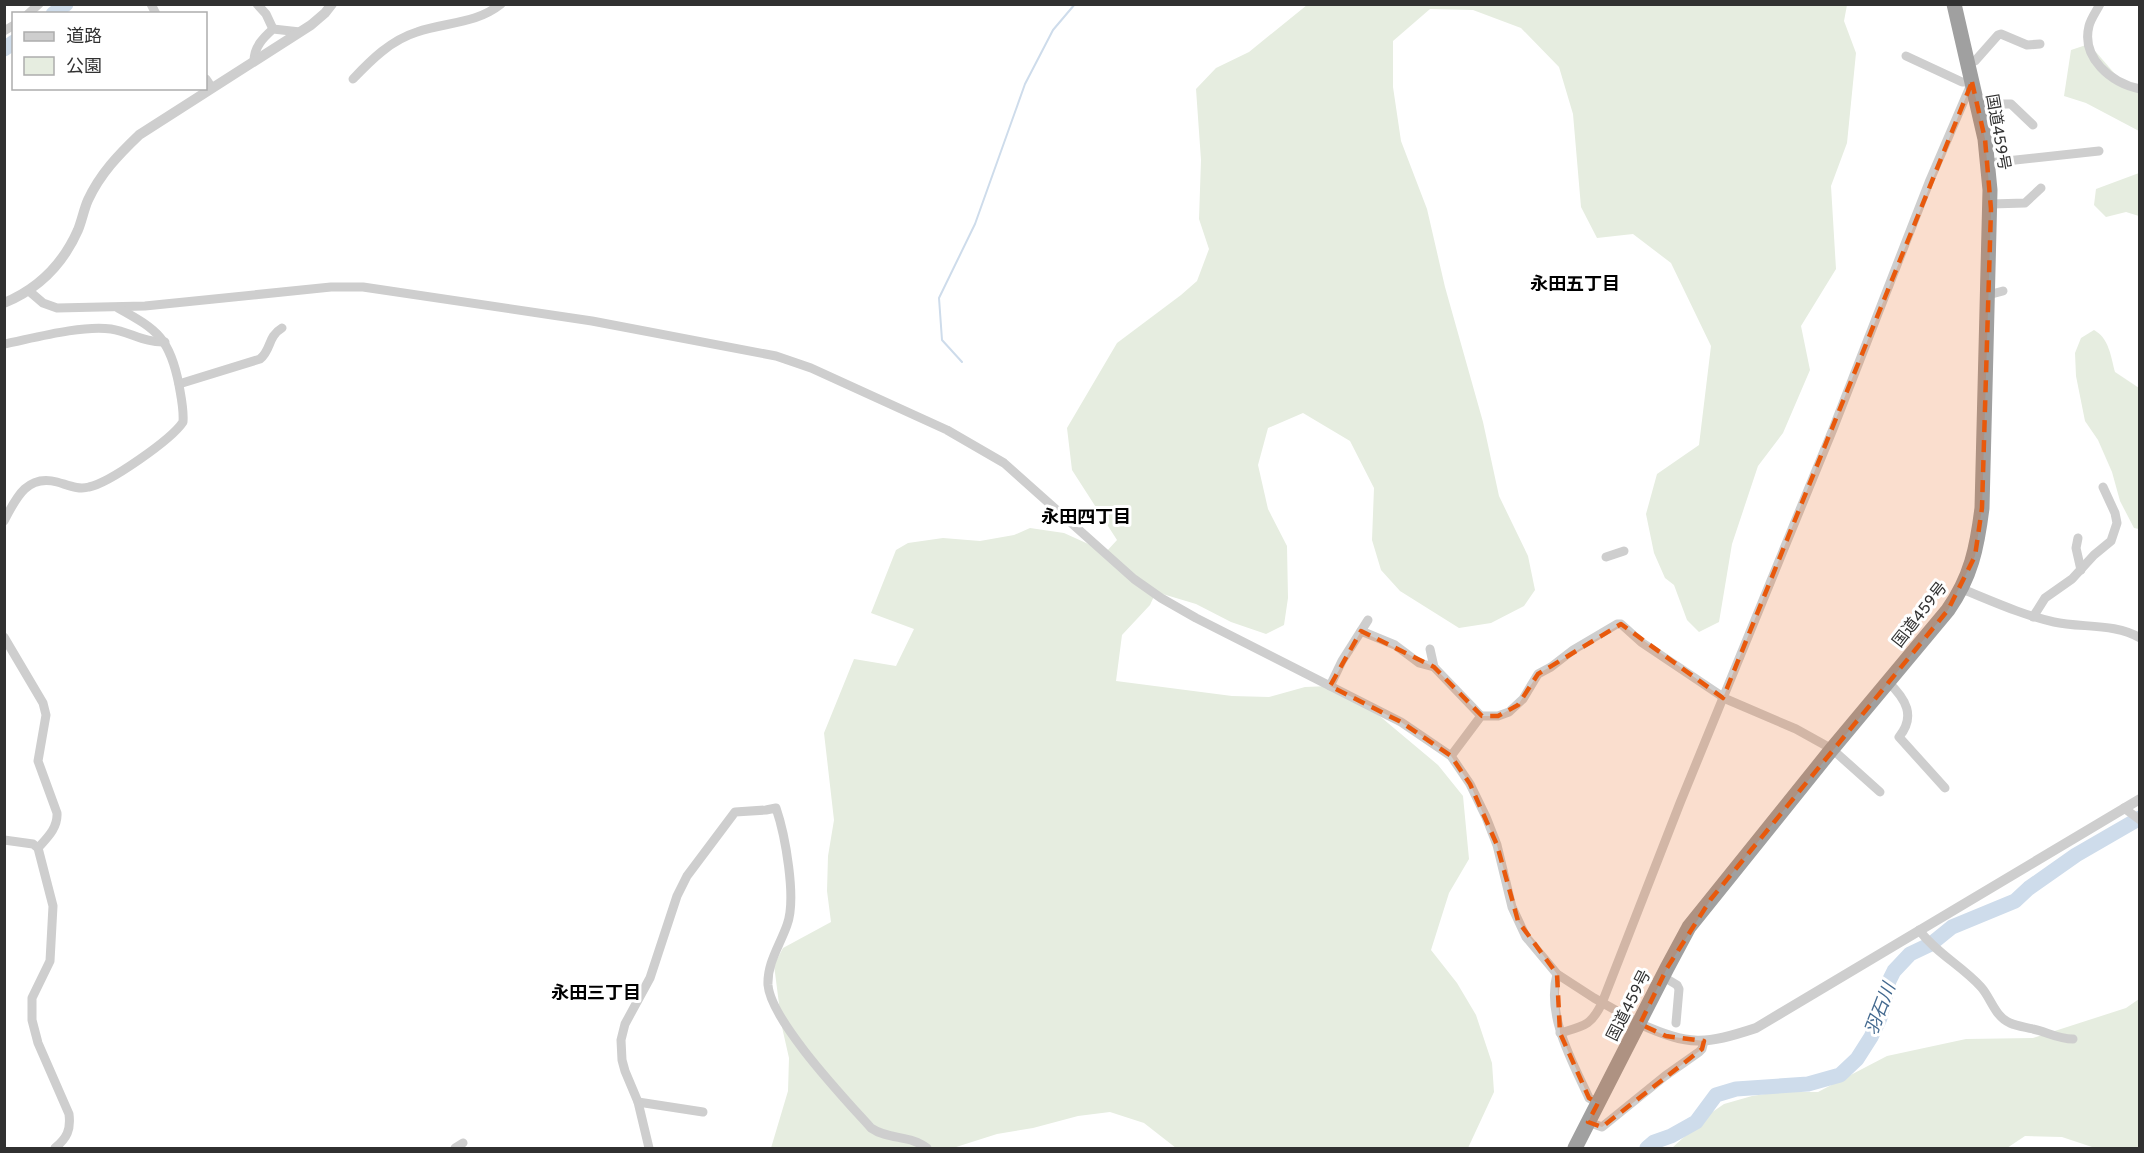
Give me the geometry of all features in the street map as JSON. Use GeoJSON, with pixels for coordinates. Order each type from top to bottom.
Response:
{"type":"FeatureCollection","features":[{"type":"Feature","properties":{"kind":"highway","name":"国道459号"},"geometry":{"type":"LineString","coordinates":[[1575,1149],[1662,976],[1696,918],[1948,610],[1962,589],[1975,556],[1982,508],[1995,293],[1988,163],[1954,4]]}},
{"type":"Feature","properties":{"kind":"street"},"geometry":{"type":"LineString","coordinates":[[257,4],[266,14],[273,29]]}},
{"type":"Feature","properties":{"kind":"street"},"geometry":{"type":"LineString","coordinates":[[209,83],[254,61],[300,32],[325,13],[332,4]]}},
{"type":"Feature","properties":{"kind":"street"},"geometry":{"type":"LineString","coordinates":[[352,79],[368,63],[398,40],[417,32],[475,20],[501,4]]}},
{"type":"Feature","properties":{"kind":"street"},"geometry":{"type":"LineString","coordinates":[[2100,4],[2088,30],[2089,46],[2094,60],[2113,78],[2129,87],[2139,89]]}},
{"type":"Feature","properties":{"kind":"street"},"geometry":{"type":"LineString","coordinates":[[254,61],[255,51],[264,37],[273,29],[300,32]]}},
{"type":"Feature","properties":{"kind":"street"},"geometry":{"type":"LineString","coordinates":[[1968,63],[1975,61],[2001,34],[2027,45],[2040,44]]}},
{"type":"Feature","properties":{"kind":"street"},"geometry":{"type":"LineString","coordinates":[[1560,1033],[1591,1022],[1602,1003],[1723,697],[1829,440],[1930,180],[1972,82],[1962,82],[1906,56]]}},
{"type":"Feature","properties":{"kind":"street"},"geometry":{"type":"LineString","coordinates":[[4,303],[29,291],[46,278],[72,244],[88,200],[103,174],[119,154],[139,135],[200,90]]}},
{"type":"Feature","properties":{"kind":"street"},"geometry":{"type":"LineString","coordinates":[[1979,113],[1999,104],[2011,104],[2033,125]]}},
{"type":"Feature","properties":{"kind":"street"},"geometry":{"type":"LineString","coordinates":[[1988,163],[2099,151]]}},
{"type":"Feature","properties":{"kind":"street"},"geometry":{"type":"LineString","coordinates":[[1991,204],[2025,202],[2041,188]]}},
{"type":"Feature","properties":{"kind":"street"},"geometry":{"type":"LineString","coordinates":[[29,291],[43,303],[57,308],[258,296],[331,287],[363,287],[592,321],[776,356],[811,368],[947,430],[1004,463],[1134,579],[1196,618],[1401,722],[1451,756],[1470,784],[1486,817],[1497,846],[1508,891],[1526,937],[1557,974],[1602,1003],[1666,1036],[1692,1041],[1716,1040],[1756,1028],[2139,799]]}},
{"type":"Feature","properties":{"kind":"street"},"geometry":{"type":"LineString","coordinates":[[4,521],[15,500],[36,481],[47,480],[82,488],[97,485],[154,449],[174,434],[183,422],[179,384],[172,356],[165,342],[141,321],[116,306]]}},
{"type":"Feature","properties":{"kind":"street"},"geometry":{"type":"LineString","coordinates":[[179,384],[260,359],[266,354],[272,335],[282,328]]}},
{"type":"Feature","properties":{"kind":"street"},"geometry":{"type":"LineString","coordinates":[[4,344],[70,331],[110,329],[149,341],[165,342]]}},
{"type":"Feature","properties":{"kind":"street"},"geometry":{"type":"LineString","coordinates":[[2033,617],[2045,598],[2081,570],[2110,542],[2115,533],[2117,523],[2115,513],[2103,487]]}},
{"type":"Feature","properties":{"kind":"street"},"geometry":{"type":"LineString","coordinates":[[2078,538],[2076,548],[2081,570]]}},
{"type":"Feature","properties":{"kind":"street"},"geometry":{"type":"LineString","coordinates":[[1606,557],[1624,551]]}},
{"type":"Feature","properties":{"kind":"street"},"geometry":{"type":"LineString","coordinates":[[1962,589],[2033,617],[2057,623],[2137,634]]}},
{"type":"Feature","properties":{"kind":"street"},"geometry":{"type":"LineString","coordinates":[[1330,686],[1368,620]]}},
{"type":"Feature","properties":{"kind":"street"},"geometry":{"type":"LineString","coordinates":[[1361,631],[1395,645],[1414,660],[1434,668],[1481,716],[1498,716],[1509,712],[1523,699],[1538,674],[1573,650],[1617,624],[1621,624],[1641,642],[1723,697],[1796,729],[1832,750],[1880,792]]}},
{"type":"Feature","properties":{"kind":"street"},"geometry":{"type":"LineString","coordinates":[[4,637],[42,698],[46,715],[38,761],[57,813],[57,820],[47,838],[38,848]]}},
{"type":"Feature","properties":{"kind":"street"},"geometry":{"type":"LineString","coordinates":[[1430,649],[1434,668]]}},
{"type":"Feature","properties":{"kind":"street"},"geometry":{"type":"LineString","coordinates":[[1888,682],[1898,691],[1909,717],[1906,729],[1899,737],[1945,789]]}},
{"type":"Feature","properties":{"kind":"street"},"geometry":{"type":"LineString","coordinates":[[1451,756],[1481,716]]}},
{"type":"Feature","properties":{"kind":"street"},"geometry":{"type":"LineString","coordinates":[[649,1149],[638,1102],[622,1060],[621,1040],[625,1024],[650,978],[677,896],[687,876],[735,812],[776,808],[788,858],[790,909],[788,923],[769,971],[768,984],[773,1006],[789,1031],[871,1128],[878,1133],[915,1141],[927,1149]]}},
{"type":"Feature","properties":{"kind":"street"},"geometry":{"type":"LineString","coordinates":[[2124,808],[2138,819]]}},
{"type":"Feature","properties":{"kind":"street"},"geometry":{"type":"LineString","coordinates":[[4,840],[33,844],[38,848],[53,906],[50,961],[32,998],[32,1020],[38,1043],[70,1122],[68,1135],[55,1149]]}},
{"type":"Feature","properties":{"kind":"street"},"geometry":{"type":"LineString","coordinates":[[1918,930],[1926,940],[1982,987],[1996,1011],[2010,1023],[2036,1029],[2061,1039],[2073,1039]]}},
{"type":"Feature","properties":{"kind":"street"},"geometry":{"type":"LineString","coordinates":[[1557,974],[1555,984],[1560,1033],[1589,1098],[1598,1103]]}},
{"type":"Feature","properties":{"kind":"street"},"geometry":{"type":"LineString","coordinates":[[1662,976],[1677,985],[1679,989],[1676,1023]]}},
{"type":"Feature","properties":{"kind":"street"},"geometry":{"type":"LineString","coordinates":[[1588,1122],[1602,1128],[1665,1076],[1702,1050],[1704,1041]]}},
{"type":"Feature","properties":{"kind":"street"},"geometry":{"type":"LineString","coordinates":[[638,1102],[703,1112]]}},
{"type":"Feature","properties":{"kind":"highlighted area"},"geometry":{"type":"Polygon","coordinates":[[[1972,82],[1985,139],[1991,209],[1982,508],[1975,556],[1948,610],[1711,899],[1667,968],[1640,1024],[1666,1036],[1704,1041],[1702,1049],[1602,1127],[1588,1122],[1598,1103],[1589,1098],[1560,1033],[1557,974],[1518,921],[1497,845],[1470,784],[1451,756],[1401,722],[1330,686],[1342,661],[1361,631],[1434,667],[1482,716],[1498,716],[1518,705],[1538,674],[1621,624],[1723,698],[1972,82]]]}},
{"type":"Feature","properties":{"kind":"green space"},"geometry":{"type":"Polygon","coordinates":[[[1307,5],[1847,5],[1844,21],[1856,53],[1847,143],[1831,186],[1836,269],[1801,326],[1810,370],[1783,433],[1758,466],[1732,544],[1719,622],[1699,632],[1687,620],[1674,585],[1665,578],[1654,553],[1646,514],[1657,474],[1699,445],[1711,346],[1671,263],[1633,234],[1597,238],[1581,207],[1573,114],[1559,67],[1521,28],[1473,10],[1430,9],[1393,41],[1393,87],[1401,141],[1427,209],[1445,287],[1483,422],[1499,496],[1528,556],[1535,590],[1524,606],[1491,623],[1459,628],[1400,591],[1381,570],[1372,540],[1374,488],[1350,441],[1303,413],[1268,428],[1258,465],[1268,509],[1287,546],[1288,598],[1284,625],[1266,634],[1231,622],[1196,604],[1156,592],[1150,605],[1122,635],[1116,681],[1232,696],[1269,697],[1305,687],[1330,686],[1376,713],[1438,765],[1463,796],[1469,859],[1449,893],[1431,950],[1457,983],[1476,1015],[1492,1063],[1494,1092],[1468,1148],[1176,1148],[1144,1123],[1110,1112],[1078,1116],[1033,1128],[997,1134],[953,1148],[771,1148],[788,1091],[789,1058],[782,1027],[774,965],[783,948],[831,922],[827,891],[828,856],[834,820],[824,733],[854,659],[896,666],[914,629],[871,613],[896,550],[908,543],[943,538],[980,541],[1014,535],[1030,528],[1064,533],[1106,552],[1117,540],[1072,470],[1067,428],[1117,343],[1197,281],[1209,249],[1199,219],[1201,160],[1196,89],[1216,68],[1249,52],[1307,5]]]}},
{"type":"Feature","properties":{"kind":"green space"},"geometry":{"type":"Polygon","coordinates":[[[2089,44],[2121,81],[2139,88],[2139,131],[2086,103],[2064,96],[2071,50],[2089,44]]]}},
{"type":"Feature","properties":{"kind":"green space"},"geometry":{"type":"Polygon","coordinates":[[[2139,173],[2139,216],[2126,212],[2106,217],[2094,205],[2096,189],[2139,173]]]}},
{"type":"Feature","properties":{"kind":"green space"},"geometry":{"type":"Polygon","coordinates":[[[2094,330],[2106,343],[2115,372],[2139,388],[2139,529],[2134,528],[2120,501],[2112,472],[2098,440],[2085,421],[2076,376],[2075,353],[2081,338],[2094,330]]]}},
{"type":"Feature","properties":{"kind":"green space"},"geometry":{"type":"Polygon","coordinates":[[[2139,999],[2139,1148],[2095,1148],[2062,1137],[2025,1136],[2007,1148],[1672,1148],[1708,1115],[1724,1104],[1752,1096],[1779,1092],[1818,1092],[1887,1056],[1966,1039],[2033,1038],[2126,1008],[2139,999]]]}},
{"type":"Feature","properties":{"kind":"waterway"},"geometry":{"type":"LineString","coordinates":[[56,12],[66,4]]}},
{"type":"Feature","properties":{"kind":"waterway"},"geometry":{"type":"LineString","coordinates":[[962,362],[942,340],[939,298],[975,224],[1025,84],[1053,30],[1075,4]]}},
{"type":"Feature","properties":{"kind":"waterway"},"geometry":{"type":"LineString","coordinates":[[4,49],[12,43]]}},
{"type":"Feature","properties":{"kind":"waterway","name":"羽石川"},"geometry":{"type":"LineString","coordinates":[[1647,1148],[1654,1142],[1671,1136],[1696,1122],[1716,1095],[1736,1089],[1808,1084],[1840,1075],[1857,1059],[1871,1037],[1880,1018],[1889,981],[1894,971],[1910,954],[1931,944],[1952,927],[2015,901],[2029,888],[2076,855],[2140,818]]}},
{"type":"Feature","properties":{"kind":"district","name":"永田五丁目"},"geometry":{"type":"Point","coordinates":[1575,284]}},
{"type":"Feature","properties":{"kind":"district","name":"永田四丁目"},"geometry":{"type":"Point","coordinates":[1086,517]}},
{"type":"Feature","properties":{"kind":"district","name":"永田三丁目"},"geometry":{"type":"Point","coordinates":[596,993]}}]}
